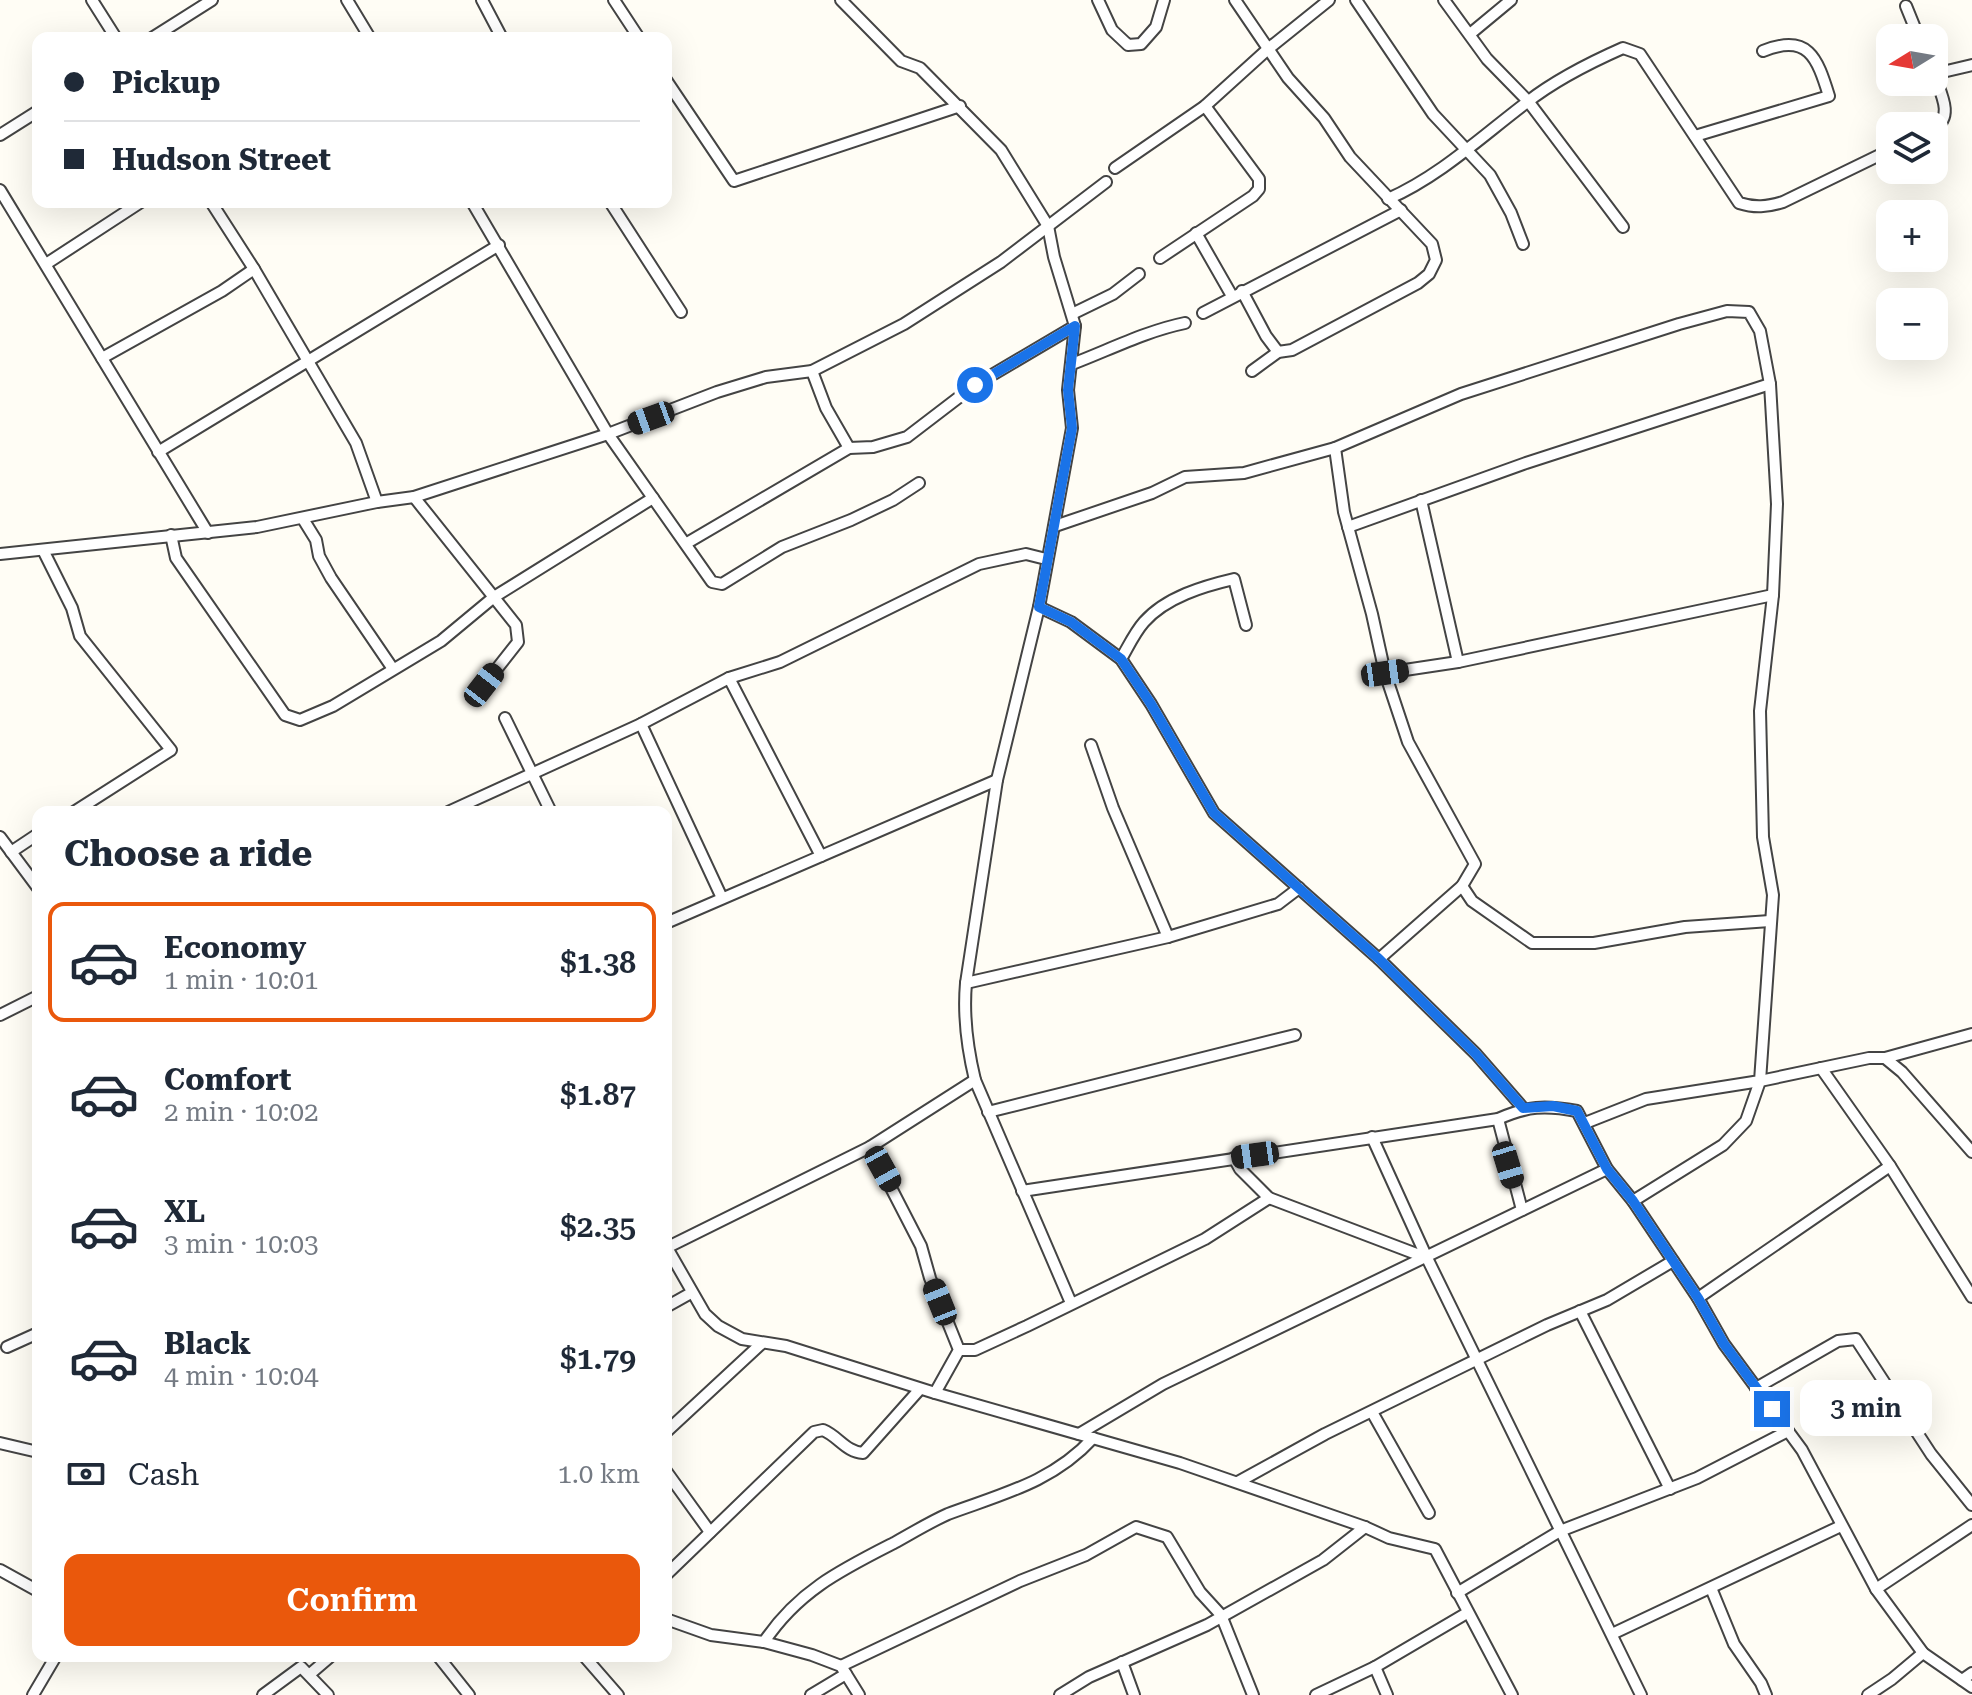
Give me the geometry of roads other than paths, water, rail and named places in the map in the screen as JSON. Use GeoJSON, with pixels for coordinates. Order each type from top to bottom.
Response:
{"type":"FeatureCollection","features":[{"type":"Feature","properties":{"kind":"street"},"geometry":{"type":"LineString","coordinates":[[92,0],[112,32]]}},
{"type":"Feature","properties":{"kind":"street"},"geometry":{"type":"LineString","coordinates":[[161,32],[212,0]]}},
{"type":"Feature","properties":{"kind":"street"},"geometry":{"type":"LineString","coordinates":[[347,0],[366,32]]}},
{"type":"Feature","properties":{"kind":"street"},"geometry":{"type":"LineString","coordinates":[[482,0],[499,32]]}},
{"type":"Feature","properties":{"kind":"street"},"geometry":{"type":"LineString","coordinates":[[614,0],[635,32]]}},
{"type":"Feature","properties":{"kind":"street"},"geometry":{"type":"LineString","coordinates":[[841,0],[901,61],[920,68],[1001,150],[1048,226],[1075,326],[1068,390],[1072,428],[1039,607],[997,780],[964,1012],[975,1080],[1071,1303]]}},
{"type":"Feature","properties":{"kind":"street"},"geometry":{"type":"LineString","coordinates":[[1098,0],[1112,30],[1128,45],[1141,44],[1156,27],[1164,0]]}},
{"type":"Feature","properties":{"kind":"street"},"geometry":{"type":"LineString","coordinates":[[1235,0],[1288,78],[1324,118],[1350,157],[1432,244],[1436,260],[1429,274],[1418,283],[1292,350],[1278,352],[1252,371]]}},
{"type":"Feature","properties":{"kind":"street"},"geometry":{"type":"LineString","coordinates":[[1115,168],[1205,106],[1329,0]]}},
{"type":"Feature","properties":{"kind":"street"},"geometry":{"type":"LineString","coordinates":[[1356,0],[1433,114],[1490,175],[1511,213],[1523,244]]}},
{"type":"Feature","properties":{"kind":"street"},"geometry":{"type":"LineString","coordinates":[[1444,0],[1487,59],[1528,101],[1623,227]]}},
{"type":"Feature","properties":{"kind":"street"},"geometry":{"type":"LineString","coordinates":[[1470,34],[1511,0]]}},
{"type":"Feature","properties":{"kind":"street"},"geometry":{"type":"LineString","coordinates":[[1906,6],[1913,24]]}},
{"type":"Feature","properties":{"kind":"street"},"geometry":{"type":"LineString","coordinates":[[1695,136],[1829,96],[1812,54],[1798,44],[1781,44],[1763,51]]}},
{"type":"Feature","properties":{"kind":"street"},"geometry":{"type":"LineString","coordinates":[[1388,199],[1413,187],[1467,151],[1528,101],[1585,65],[1623,48],[1640,54],[1739,203],[1767,207],[1783,202],[1876,157]]}},
{"type":"Feature","properties":{"kind":"street"},"geometry":{"type":"LineString","coordinates":[[1948,71],[1972,65]]}},
{"type":"Feature","properties":{"kind":"street"},"geometry":{"type":"LineString","coordinates":[[672,89],[734,181],[960,106]]}},
{"type":"Feature","properties":{"kind":"street"},"geometry":{"type":"LineString","coordinates":[[1160,258],[1259,189],[1259,179],[1205,106]]}},
{"type":"Feature","properties":{"kind":"street"},"geometry":{"type":"LineString","coordinates":[[0,135],[32,115]]}},
{"type":"Feature","properties":{"kind":"street"},"geometry":{"type":"LineString","coordinates":[[0,554],[208,533],[303,519],[414,497],[608,434],[717,392],[766,377],[812,371],[904,324],[1001,262],[1106,182]]}},
{"type":"Feature","properties":{"kind":"street"},"geometry":{"type":"LineString","coordinates":[[0,190],[208,533]]}},
{"type":"Feature","properties":{"kind":"street"},"geometry":{"type":"LineString","coordinates":[[46,264],[132,208]]}},
{"type":"Feature","properties":{"kind":"street"},"geometry":{"type":"LineString","coordinates":[[215,208],[356,443],[377,502]]}},
{"type":"Feature","properties":{"kind":"street"},"geometry":{"type":"LineString","coordinates":[[476,208],[608,434],[712,582],[722,584],[782,547],[851,520],[893,500],[919,483]]}},
{"type":"Feature","properties":{"kind":"street"},"geometry":{"type":"LineString","coordinates":[[614,208],[681,312]]}},
{"type":"Feature","properties":{"kind":"street"},"geometry":{"type":"LineString","coordinates":[[1203,313],[1401,210]]}},
{"type":"Feature","properties":{"kind":"street"},"geometry":{"type":"LineString","coordinates":[[1196,233],[1278,352]]}},
{"type":"Feature","properties":{"kind":"street"},"geometry":{"type":"LineString","coordinates":[[158,452],[499,245]]}},
{"type":"Feature","properties":{"kind":"street"},"geometry":{"type":"LineString","coordinates":[[102,358],[222,291],[254,269]]}},
{"type":"Feature","properties":{"kind":"street"},"geometry":{"type":"LineString","coordinates":[[1072,314],[1113,294],[1139,274]]}},
{"type":"Feature","properties":{"kind":"street"},"geometry":{"type":"LineString","coordinates":[[1055,526],[1152,493],[1185,477],[1244,473],[1335,448],[1461,394],[1679,324],[1727,311],[1749,312],[1760,331],[1770,384],[1777,504],[1773,595],[1760,711],[1763,837],[1773,895],[1760,1081],[1746,1121],[1723,1145],[1633,1201]]}},
{"type":"Feature","properties":{"kind":"street"},"geometry":{"type":"LineString","coordinates":[[1072,364],[1158,329],[1185,323]]}},
{"type":"Feature","properties":{"kind":"street"},"geometry":{"type":"LineString","coordinates":[[687,543],[849,448],[873,447],[907,437],[975,385],[1075,326]]}},
{"type":"Feature","properties":{"kind":"street"},"geometry":{"type":"LineString","coordinates":[[812,371],[826,408],[849,448]]}},
{"type":"Feature","properties":{"kind":"street"},"geometry":{"type":"LineString","coordinates":[[1348,527],[1613,433],[1770,384]]}},
{"type":"Feature","properties":{"kind":"street"},"geometry":{"type":"LineString","coordinates":[[1335,448],[1348,527],[1385,673],[1408,742],[1475,864],[1462,886],[1379,959]]}},
{"type":"Feature","properties":{"kind":"street"},"geometry":{"type":"LineString","coordinates":[[414,497],[516,625],[518,642],[484,685]]}},
{"type":"Feature","properties":{"kind":"street"},"geometry":{"type":"LineString","coordinates":[[171,535],[176,558],[285,715],[300,720],[313,716],[441,641],[494,597],[653,498]]}},
{"type":"Feature","properties":{"kind":"street"},"geometry":{"type":"LineString","coordinates":[[1421,500],[1458,662]]}},
{"type":"Feature","properties":{"kind":"street"},"geometry":{"type":"LineString","coordinates":[[303,519],[316,540],[319,556],[331,578],[393,669]]}},
{"type":"Feature","properties":{"kind":"street"},"geometry":{"type":"LineString","coordinates":[[43,550],[72,608],[80,636],[171,750],[83,806]]}},
{"type":"Feature","properties":{"kind":"street"},"geometry":{"type":"LineString","coordinates":[[461,806],[641,724],[729,678],[780,662],[979,564],[1026,554],[1046,559]]}},
{"type":"Feature","properties":{"kind":"street"},"geometry":{"type":"LineString","coordinates":[[1121,659],[1145,621],[1170,602],[1205,585],[1234,579],[1246,625]]}},
{"type":"Feature","properties":{"kind":"street"},"geometry":{"type":"LineString","coordinates":[[1385,673],[1458,662],[1773,595]]}},
{"type":"Feature","properties":{"kind":"street"},"geometry":{"type":"LineString","coordinates":[[1039,607],[1071,622],[1121,659],[1151,704],[1214,813],[1379,959],[1476,1054],[1523,1108]]}},
{"type":"Feature","properties":{"kind":"street"},"geometry":{"type":"LineString","coordinates":[[729,678],[821,856]]}},
{"type":"Feature","properties":{"kind":"street"},"geometry":{"type":"LineString","coordinates":[[505,718],[548,806]]}},
{"type":"Feature","properties":{"kind":"street"},"geometry":{"type":"LineString","coordinates":[[641,724],[722,898]]}},
{"type":"Feature","properties":{"kind":"street"},"geometry":{"type":"LineString","coordinates":[[1091,745],[1113,808],[1168,937]]}},
{"type":"Feature","properties":{"kind":"street"},"geometry":{"type":"LineString","coordinates":[[672,920],[997,780]]}},
{"type":"Feature","properties":{"kind":"street"},"geometry":{"type":"LineString","coordinates":[[0,837],[32,880]]}},
{"type":"Feature","properties":{"kind":"street"},"geometry":{"type":"LineString","coordinates":[[11,852],[32,838]]}},
{"type":"Feature","properties":{"kind":"street"},"geometry":{"type":"LineString","coordinates":[[1462,886],[1472,901],[1532,943],[1594,943],[1685,927],[1770,921]]}},
{"type":"Feature","properties":{"kind":"street"},"geometry":{"type":"LineString","coordinates":[[966,983],[1168,937],[1278,904],[1299,888]]}},
{"type":"Feature","properties":{"kind":"street"},"geometry":{"type":"LineString","coordinates":[[0,1015],[32,999]]}},
{"type":"Feature","properties":{"kind":"street"},"geometry":{"type":"LineString","coordinates":[[1585,1123],[1646,1099],[1760,1081],[1869,1058],[1885,1058],[1972,1034]]}},
{"type":"Feature","properties":{"kind":"street"},"geometry":{"type":"LineString","coordinates":[[988,1112],[1295,1035]]}},
{"type":"Feature","properties":{"kind":"street"},"geometry":{"type":"LineString","coordinates":[[1885,1058],[1902,1072],[1970,1147]]}},
{"type":"Feature","properties":{"kind":"street"},"geometry":{"type":"LineString","coordinates":[[1821,1068],[1890,1166],[1972,1297]]}},
{"type":"Feature","properties":{"kind":"street"},"geometry":{"type":"LineString","coordinates":[[672,1244],[870,1147],[975,1080]]}},
{"type":"Feature","properties":{"kind":"street"},"geometry":{"type":"LineString","coordinates":[[1022,1191],[1498,1119],[1523,1108],[1553,1106],[1577,1111],[1607,1169],[1633,1201],[1698,1298],[1724,1344],[1802,1450],[1876,1589],[1923,1653],[1967,1684],[1972,1673]]}},
{"type":"Feature","properties":{"kind":"street"},"geometry":{"type":"LineString","coordinates":[[1498,1119],[1522,1210]]}},
{"type":"Feature","properties":{"kind":"street"},"geometry":{"type":"LineString","coordinates":[[1372,1137],[1427,1258],[1641,1695]]}},
{"type":"Feature","properties":{"kind":"street"},"geometry":{"type":"LineString","coordinates":[[870,1147],[921,1246],[930,1278],[959,1350]]}},
{"type":"Feature","properties":{"kind":"street"},"geometry":{"type":"LineString","coordinates":[[1234,1158],[1240,1169],[1269,1198],[1427,1258]]}},
{"type":"Feature","properties":{"kind":"street"},"geometry":{"type":"LineString","coordinates":[[1698,1298],[1890,1166]]}},
{"type":"Feature","properties":{"kind":"street"},"geometry":{"type":"LineString","coordinates":[[1079,1434],[1163,1384],[1607,1169]]}},
{"type":"Feature","properties":{"kind":"street"},"geometry":{"type":"LineString","coordinates":[[959,1350],[975,1350],[1205,1239],[1269,1198]]}},
{"type":"Feature","properties":{"kind":"street"},"geometry":{"type":"LineString","coordinates":[[672,1258],[705,1314],[718,1326],[742,1339],[786,1346],[920,1389],[1093,1438],[1238,1482],[1389,1538],[1435,1549],[1512,1695]]}},
{"type":"Feature","properties":{"kind":"street"},"geometry":{"type":"LineString","coordinates":[[1238,1482],[1478,1359],[1607,1300],[1673,1261]]}},
{"type":"Feature","properties":{"kind":"street"},"geometry":{"type":"LineString","coordinates":[[672,1304],[691,1293]]}},
{"type":"Feature","properties":{"kind":"street"},"geometry":{"type":"LineString","coordinates":[[1580,1311],[1670,1489]]}},
{"type":"Feature","properties":{"kind":"street"},"geometry":{"type":"LineString","coordinates":[[7,1347],[32,1336]]}},
{"type":"Feature","properties":{"kind":"street"},"geometry":{"type":"LineString","coordinates":[[1756,1388],[1838,1341],[1856,1339],[1931,1454],[1972,1505]]}},
{"type":"Feature","properties":{"kind":"street"},"geometry":{"type":"LineString","coordinates":[[672,1426],[761,1344]]}},
{"type":"Feature","properties":{"kind":"street"},"geometry":{"type":"LineString","coordinates":[[935,1393],[959,1350]]}},
{"type":"Feature","properties":{"kind":"street"},"geometry":{"type":"LineString","coordinates":[[672,1569],[814,1432],[823,1430],[833,1434],[852,1452],[863,1453],[920,1389]]}},
{"type":"Feature","properties":{"kind":"street"},"geometry":{"type":"LineString","coordinates":[[1372,1412],[1429,1513]]}},
{"type":"Feature","properties":{"kind":"street"},"geometry":{"type":"LineString","coordinates":[[1457,1593],[1560,1531],[1697,1478],[1788,1431]]}},
{"type":"Feature","properties":{"kind":"street"},"geometry":{"type":"LineString","coordinates":[[764,1642],[779,1619],[823,1581],[945,1515],[1036,1481],[1069,1463],[1093,1438]]}},
{"type":"Feature","properties":{"kind":"street"},"geometry":{"type":"LineString","coordinates":[[0,1443],[32,1451]]}},
{"type":"Feature","properties":{"kind":"street"},"geometry":{"type":"LineString","coordinates":[[672,1479],[710,1532]]}},
{"type":"Feature","properties":{"kind":"street"},"geometry":{"type":"LineString","coordinates":[[1876,1589],[1972,1525]]}},
{"type":"Feature","properties":{"kind":"street"},"geometry":{"type":"LineString","coordinates":[[1612,1634],[1841,1526]]}},
{"type":"Feature","properties":{"kind":"street"},"geometry":{"type":"LineString","coordinates":[[811,1695],[844,1670],[1020,1581],[1086,1555],[1136,1527],[1167,1537],[1200,1592],[1221,1615],[1253,1695]]}},
{"type":"Feature","properties":{"kind":"street"},"geometry":{"type":"LineString","coordinates":[[1060,1695],[1089,1677],[1207,1625],[1323,1560],[1365,1527]]}},
{"type":"Feature","properties":{"kind":"street"},"geometry":{"type":"LineString","coordinates":[[0,1570],[32,1588]]}},
{"type":"Feature","properties":{"kind":"street"},"geometry":{"type":"LineString","coordinates":[[1711,1588],[1734,1644],[1766,1695]]}},
{"type":"Feature","properties":{"kind":"street"},"geometry":{"type":"LineString","coordinates":[[1316,1695],[1375,1667],[1467,1613]]}},
{"type":"Feature","properties":{"kind":"street"},"geometry":{"type":"LineString","coordinates":[[672,1621],[711,1635],[764,1642],[812,1655],[844,1670],[859,1695]]}},
{"type":"Feature","properties":{"kind":"street"},"geometry":{"type":"LineString","coordinates":[[1868,1695],[1923,1653]]}},
{"type":"Feature","properties":{"kind":"street"},"geometry":{"type":"LineString","coordinates":[[33,1695],[52,1662]]}},
{"type":"Feature","properties":{"kind":"street"},"geometry":{"type":"LineString","coordinates":[[310,1674],[324,1662]]}},
{"type":"Feature","properties":{"kind":"street"},"geometry":{"type":"LineString","coordinates":[[443,1662],[469,1695]]}},
{"type":"Feature","properties":{"kind":"street"},"geometry":{"type":"LineString","coordinates":[[589,1662],[618,1695]]}},
{"type":"Feature","properties":{"kind":"street"},"geometry":{"type":"LineString","coordinates":[[1122,1662],[1134,1695]]}},
{"type":"Feature","properties":{"kind":"street"},"geometry":{"type":"LineString","coordinates":[[263,1695],[299,1667],[304,1668],[328,1695]]}},
{"type":"Feature","properties":{"kind":"street"},"geometry":{"type":"LineString","coordinates":[[1375,1667],[1387,1695]]}}]}
